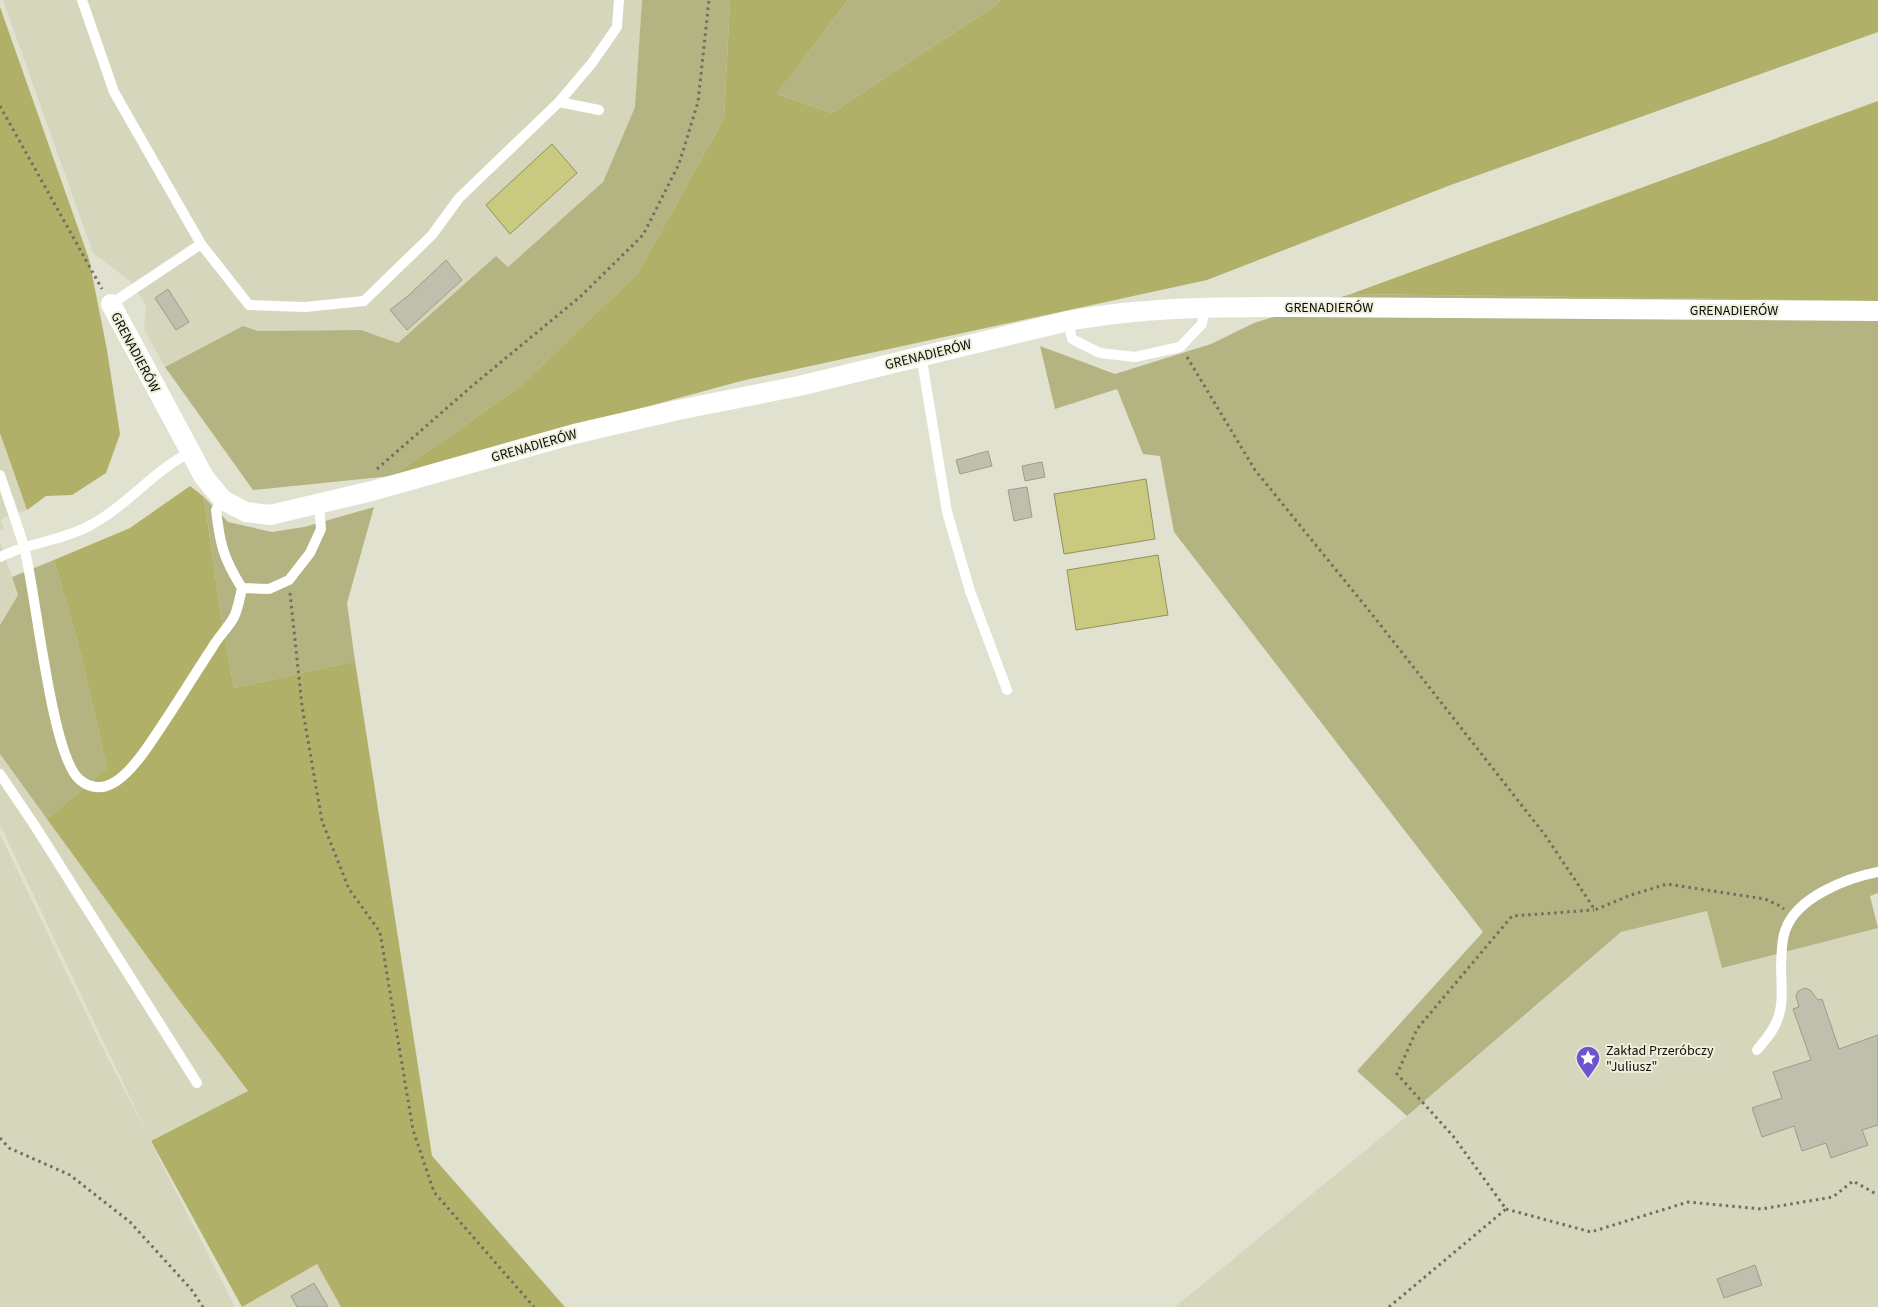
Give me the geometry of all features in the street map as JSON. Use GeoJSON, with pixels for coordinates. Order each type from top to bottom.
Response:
{"type":"FeatureCollection","features":[{"type":"Feature","properties":{"kind":"street","name":"GRENADIERÓW"},"geometry":{"type":"LineString","coordinates":[[111,304],[189,453],[204,477],[223,500],[246,512],[270,515],[372,491],[574,434],[678,410],[799,386],[1068,320],[1140,310],[1205,307],[1878,311]]}},
{"type":"Feature","properties":{"kind":"lane"},"geometry":{"type":"LineString","coordinates":[[82,0],[114,92],[201,244],[249,305],[305,308],[364,301],[432,235],[459,198],[559,102],[592,63],[617,27],[619,0]]}},
{"type":"Feature","properties":{"kind":"lane"},"geometry":{"type":"LineString","coordinates":[[559,102],[599,110]]}},
{"type":"Feature","properties":{"kind":"lane"},"geometry":{"type":"LineString","coordinates":[[111,304],[201,244]]}},
{"type":"Feature","properties":{"kind":"lane"},"geometry":{"type":"LineString","coordinates":[[1068,320],[1072,339],[1100,353],[1135,357],[1180,347],[1202,324],[1205,307]]}},
{"type":"Feature","properties":{"kind":"lane"},"geometry":{"type":"LineString","coordinates":[[921,355],[947,512],[970,591],[1007,690]]}},
{"type":"Feature","properties":{"kind":"lane"},"geometry":{"type":"LineString","coordinates":[[0,557],[24,547],[64,536],[87,527],[109,513],[173,461],[189,453]]}},
{"type":"Feature","properties":{"kind":"lane"},"geometry":{"type":"LineString","coordinates":[[0,475],[4,502],[24,547],[61,742],[68,762],[78,779],[88,786],[100,787],[116,783],[132,769],[234,617],[242,588],[229,568],[220,543],[216,510],[223,500]]}},
{"type":"Feature","properties":{"kind":"lane"},"geometry":{"type":"LineString","coordinates":[[242,588],[269,589],[289,580],[310,553],[321,529],[320,504]]}},
{"type":"Feature","properties":{"kind":"lane"},"geometry":{"type":"LineString","coordinates":[[0,774],[35,826],[197,1083]]}},
{"type":"Feature","properties":{"kind":"lane"},"geometry":{"type":"LineString","coordinates":[[1757,1050],[1773,1030],[1779,1018],[1782,1003],[1782,947],[1785,931],[1792,917],[1807,903],[1830,887],[1856,876],[1878,872]]}},
{"type":"Feature","properties":{"kind":"path"},"geometry":{"type":"LineString","coordinates":[[372,491],[375,471],[472,386],[581,296],[643,235],[679,164],[698,102],[709,0]]}},
{"type":"Feature","properties":{"kind":"path"},"geometry":{"type":"LineString","coordinates":[[0,106],[111,304]]}},
{"type":"Feature","properties":{"kind":"path"},"geometry":{"type":"LineString","coordinates":[[1180,347],[1255,470],[1371,613],[1544,835],[1595,910]]}},
{"type":"Feature","properties":{"kind":"path"},"geometry":{"type":"LineString","coordinates":[[289,580],[302,706],[322,821],[349,889],[380,932],[413,1130],[419,1148],[434,1192],[534,1307]]}},
{"type":"Feature","properties":{"kind":"path"},"geometry":{"type":"LineString","coordinates":[[1792,917],[1780,906],[1764,899],[1667,884],[1631,895],[1595,910],[1512,916],[1417,1029],[1397,1074],[1453,1136],[1506,1209],[1591,1232],[1688,1202],[1761,1209],[1833,1196],[1853,1181],[1878,1195]]}},
{"type":"Feature","properties":{"kind":"path"},"geometry":{"type":"LineString","coordinates":[[0,1138],[9,1148],[70,1175],[130,1222],[191,1289],[203,1307]]}},
{"type":"Feature","properties":{"kind":"path"},"geometry":{"type":"LineString","coordinates":[[1389,1307],[1506,1209]]}},
{"type":"Feature","properties":{"kind":"shaded area"},"geometry":{"type":"Polygon","coordinates":[[[3,0],[642,0],[635,107],[603,182],[508,267],[496,256],[398,343],[361,330],[258,331],[243,326],[165,367],[144,329],[146,305],[131,282],[93,253],[3,0]]]}},
{"type":"Feature","properties":{"kind":"shaded area"},"geometry":{"type":"Polygon","coordinates":[[[730,0],[848,0],[777,94],[832,113],[994,6],[1000,0],[1878,0],[1878,32],[1448,186],[1207,280],[741,381],[392,476],[517,389],[638,273],[724,118],[730,0]]]}},
{"type":"Feature","properties":{"kind":"shaded area"},"geometry":{"type":"Polygon","coordinates":[[[0,7],[89,259],[107,350],[120,434],[106,473],[72,495],[46,496],[27,510],[0,433],[0,7]]]}},
{"type":"Feature","properties":{"kind":"shaded area"},"geometry":{"type":"Polygon","coordinates":[[[1878,101],[1878,301],[1351,294],[1878,101]]]}},
{"type":"Feature","properties":{"kind":"shaded area"},"geometry":{"type":"Polygon","coordinates":[[[552,144],[577,173],[510,234],[486,205],[552,144]]]}},
{"type":"Feature","properties":{"kind":"shaded area"},"geometry":{"type":"Polygon","coordinates":[[[0,433],[27,510],[1,519],[4,529],[0,531],[0,433]]]}},
{"type":"Feature","properties":{"kind":"shaded area"},"geometry":{"type":"Polygon","coordinates":[[[1146,479],[1155,539],[1064,554],[1054,494],[1146,479]]]}},
{"type":"Feature","properties":{"kind":"shaded area"},"geometry":{"type":"Polygon","coordinates":[[[190,486],[204,497],[221,615],[234,688],[355,661],[432,1156],[565,1307],[341,1307],[317,1264],[242,1307],[151,1141],[248,1091],[178,999],[47,819],[107,768],[79,647],[54,560],[130,528],[190,486]]]}},
{"type":"Feature","properties":{"kind":"shaded area"},"geometry":{"type":"Polygon","coordinates":[[[0,542],[18,595],[0,625],[0,542]]]}},
{"type":"Feature","properties":{"kind":"shaded area"},"geometry":{"type":"Polygon","coordinates":[[[1158,555],[1168,615],[1076,630],[1067,570],[1158,555]]]}},
{"type":"Feature","properties":{"kind":"shaded area"},"geometry":{"type":"Polygon","coordinates":[[[0,754],[248,1092],[150,1141],[235,1307],[0,1307],[0,834],[102,1047],[150,1139],[0,825],[0,754]]]}},
{"type":"Feature","properties":{"kind":"shaded area","name":"Zakład Przeróbczy \"Juliusz\""},"geometry":{"type":"Polygon","coordinates":[[[1707,911],[1723,968],[1878,928],[1878,1307],[1175,1307],[1407,1116],[1621,932],[1707,911]]]}},
{"type":"Feature","properties":{"kind":"shaded area"},"geometry":{"type":"Polygon","coordinates":[[[317,1264],[341,1307],[242,1307],[317,1264]]]}},
{"type":"Feature","properties":{"kind":"green space"},"geometry":{"type":"Polygon","coordinates":[[[642,0],[730,0],[724,118],[638,273],[517,389],[392,476],[253,490],[165,367],[243,326],[258,331],[361,330],[398,343],[496,256],[508,267],[603,182],[635,107],[642,0]]]}},
{"type":"Feature","properties":{"kind":"green space"},"geometry":{"type":"Polygon","coordinates":[[[848,0],[1000,0],[994,6],[832,113],[777,94],[848,0]]]}},
{"type":"Feature","properties":{"kind":"green space"},"geometry":{"type":"Polygon","coordinates":[[[1351,294],[1878,301],[1878,893],[1870,896],[1878,928],[1722,968],[1707,911],[1621,932],[1407,1116],[1357,1071],[1483,932],[1174,532],[1160,456],[1143,454],[1117,389],[1055,409],[1040,346],[1115,374],[1211,344],[1254,323],[1351,294]]]}},
{"type":"Feature","properties":{"kind":"green space"},"geometry":{"type":"Polygon","coordinates":[[[204,497],[228,522],[272,532],[304,527],[374,507],[347,603],[355,661],[234,688],[221,615],[204,497]]]}},
{"type":"Feature","properties":{"kind":"green space"},"geometry":{"type":"Polygon","coordinates":[[[54,560],[79,647],[107,768],[47,819],[0,754],[0,625],[18,595],[12,577],[54,560]]]}},
{"type":"Feature","properties":{"kind":"building"},"geometry":{"type":"Polygon","coordinates":[[[446,260],[462,280],[407,330],[390,310],[446,260]]]}},
{"type":"Feature","properties":{"kind":"building"},"geometry":{"type":"Polygon","coordinates":[[[168,289],[189,322],[176,330],[155,298],[168,289]]]}},
{"type":"Feature","properties":{"kind":"building"},"geometry":{"type":"Polygon","coordinates":[[[988,451],[992,466],[960,474],[956,460],[988,451]]]}},
{"type":"Feature","properties":{"kind":"building"},"geometry":{"type":"Polygon","coordinates":[[[1042,462],[1045,477],[1025,481],[1022,466],[1042,462]]]}},
{"type":"Feature","properties":{"kind":"building"},"geometry":{"type":"Polygon","coordinates":[[[1027,487],[1032,517],[1014,521],[1008,490],[1027,487]]]}},
{"type":"Feature","properties":{"kind":"building"},"geometry":{"type":"Polygon","coordinates":[[[1805,988],[1810,990],[1818,1000],[1822,999],[1839,1049],[1878,1035],[1878,1125],[1862,1130],[1868,1145],[1831,1158],[1826,1143],[1802,1151],[1794,1126],[1762,1137],[1752,1108],[1782,1098],[1773,1072],[1811,1060],[1793,1009],[1799,1007],[1796,996],[1798,991],[1805,988]]]}},
{"type":"Feature","properties":{"kind":"building"},"geometry":{"type":"Polygon","coordinates":[[[1755,1265],[1762,1285],[1724,1298],[1717,1279],[1755,1265]]]}},
{"type":"Feature","properties":{"kind":"building"},"geometry":{"type":"Polygon","coordinates":[[[314,1283],[328,1307],[297,1307],[291,1296],[314,1283]]]}},
{"type":"Feature","properties":{"kind":"place","name":"Zakład Przeróbczy \"Juliusz\""},"geometry":{"type":"Point","coordinates":[1588,1079]}}]}
